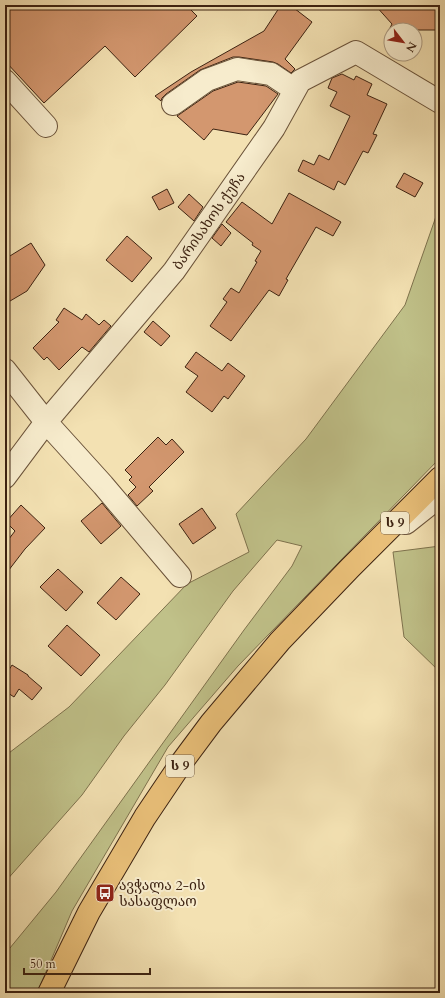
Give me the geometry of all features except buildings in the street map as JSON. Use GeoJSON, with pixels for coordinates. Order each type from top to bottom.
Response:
{"type":"FeatureCollection","features":[{"type":"Feature","properties":{"kind":"highway","name":"ს 9"},"geometry":{"type":"LineString","coordinates":[[49,993],[89,912],[146,817],[182,762],[211,723],[280,641],[440,478]]}},
{"type":"Feature","properties":{"kind":"street","name":"ბარისახოს ქუჩა"},"geometry":{"type":"LineString","coordinates":[[5,477],[46,422],[174,271],[274,128],[300,81],[356,52],[440,102]]}},
{"type":"Feature","properties":{"kind":"street"},"geometry":{"type":"LineString","coordinates":[[174,104],[207,80],[237,69],[271,74],[295,90]]}},
{"type":"Feature","properties":{"kind":"street"},"geometry":{"type":"LineString","coordinates":[[5,81],[46,126]]}},
{"type":"Feature","properties":{"kind":"street"},"geometry":{"type":"LineString","coordinates":[[5,370],[46,422],[103,485],[180,576]]}},
{"type":"Feature","properties":{"kind":"street"},"geometry":{"type":"LineString","coordinates":[[350,568],[440,496]]}},
{"type":"Feature","properties":{"kind":"green space"},"geometry":{"type":"Polygon","coordinates":[[[440,205],[440,458],[238,666],[168,747],[72,911],[37,993],[5,993],[5,954],[56,892],[244,630],[292,566],[302,546],[277,540],[233,591],[165,685],[124,736],[82,795],[5,882],[5,756],[69,707],[187,584],[249,552],[236,514],[306,439],[405,305],[440,205]]]}},
{"type":"Feature","properties":{"kind":"green space"},"geometry":{"type":"Polygon","coordinates":[[[440,546],[440,672],[404,637],[393,552],[440,546]]]}},
{"type":"Feature","properties":{"kind":"place","name":"ავჭალა 2-ის სასაფლაო"},"geometry":{"type":"Point","coordinates":[105,893]}}]}
